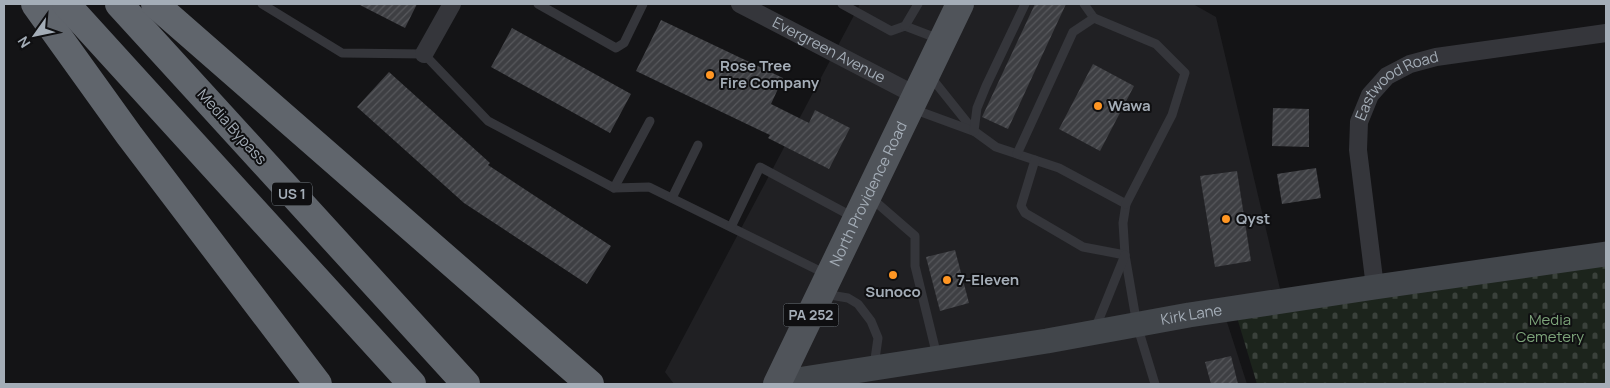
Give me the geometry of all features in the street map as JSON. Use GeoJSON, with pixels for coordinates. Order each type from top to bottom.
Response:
{"type":"FeatureCollection","features":[{"type":"Feature","properties":{"kind":"highway"},"geometry":{"type":"LineString","coordinates":[[35,4],[129,135],[318,384]]}},
{"type":"Feature","properties":{"kind":"highway","name":"US 1"},"geometry":{"type":"LineString","coordinates":[[66,4],[412,384]]}},
{"type":"Feature","properties":{"kind":"highway","name":"Media Bypass"},"geometry":{"type":"LineString","coordinates":[[119,4],[466,384]]}},
{"type":"Feature","properties":{"kind":"highway"},"geometry":{"type":"LineString","coordinates":[[154,4],[590,384]]}},
{"type":"Feature","properties":{"kind":"main road","name":"North Providence Road"},"geometry":{"type":"LineString","coordinates":[[778,384],[960,4]]}},
{"type":"Feature","properties":{"kind":"street"},"geometry":{"type":"LineString","coordinates":[[424,54],[452,4]]}},
{"type":"Feature","properties":{"kind":"street","name":"Evergreen Avenue"},"geometry":{"type":"LineString","coordinates":[[740,4],[919,93]]}},
{"type":"Feature","properties":{"kind":"street","name":"Eastwood Road"},"geometry":{"type":"LineString","coordinates":[[1375,286],[1358,150],[1359,122],[1370,95],[1387,76],[1410,64],[1436,57],[1606,33]]}},
{"type":"Feature","properties":{"kind":"street","name":"Kirk Lane"},"geometry":{"type":"LineString","coordinates":[[778,384],[1137,326],[1189,315],[1375,286],[1606,254]]}},
{"type":"Feature","properties":{"kind":"lane"},"geometry":{"type":"LineString","coordinates":[[262,4],[342,53],[424,54],[488,121],[614,188],[649,187],[731,227],[858,304],[871,321],[878,338],[873,369]]}},
{"type":"Feature","properties":{"kind":"lane"},"geometry":{"type":"LineString","coordinates":[[538,4],[616,48],[624,43],[642,4]]}},
{"type":"Feature","properties":{"kind":"lane"},"geometry":{"type":"LineString","coordinates":[[842,4],[891,31],[905,26],[918,4]]}},
{"type":"Feature","properties":{"kind":"lane"},"geometry":{"type":"LineString","coordinates":[[974,131],[977,108],[1025,4]]}},
{"type":"Feature","properties":{"kind":"lane"},"geometry":{"type":"LineString","coordinates":[[1084,4],[1094,18],[1156,44],[1184,73],[1172,115],[1126,204],[1124,223],[1125,255],[1137,326],[1155,384]]}},
{"type":"Feature","properties":{"kind":"lane"},"geometry":{"type":"LineString","coordinates":[[1017,154],[1073,32],[1094,18]]}},
{"type":"Feature","properties":{"kind":"lane"},"geometry":{"type":"LineString","coordinates":[[905,26],[943,40]]}},
{"type":"Feature","properties":{"kind":"lane"},"geometry":{"type":"LineString","coordinates":[[919,93],[974,131]]}},
{"type":"Feature","properties":{"kind":"lane"},"geometry":{"type":"LineString","coordinates":[[919,93],[996,147],[1059,168],[1126,204]]}},
{"type":"Feature","properties":{"kind":"lane"},"geometry":{"type":"LineString","coordinates":[[614,188],[650,121]]}},
{"type":"Feature","properties":{"kind":"lane"},"geometry":{"type":"LineString","coordinates":[[672,198],[698,145]]}},
{"type":"Feature","properties":{"kind":"lane"},"geometry":{"type":"LineString","coordinates":[[1035,160],[1021,206],[1026,214],[1082,247],[1125,255]]}},
{"type":"Feature","properties":{"kind":"lane"},"geometry":{"type":"LineString","coordinates":[[731,227],[760,167],[863,208],[915,236],[915,266],[937,359]]}},
{"type":"Feature","properties":{"kind":"lane"},"geometry":{"type":"LineString","coordinates":[[1093,333],[1125,255]]}},
{"type":"Feature","properties":{"kind":"shaded area"},"geometry":{"type":"Polygon","coordinates":[[[860,4],[1193,4],[1216,17],[1281,293],[1226,319],[1247,384],[674,384],[665,372],[860,4]]]}},
{"type":"Feature","properties":{"kind":"green space","name":"Media Cemetery"},"geometry":{"type":"Polygon","coordinates":[[[1606,265],[1606,384],[1257,384],[1236,314],[1606,265]]]}},
{"type":"Feature","properties":{"kind":"building"},"geometry":{"type":"Polygon","coordinates":[[[358,4],[417,4],[405,28],[358,4]]]}},
{"type":"Feature","properties":{"kind":"building"},"geometry":{"type":"Polygon","coordinates":[[[1035,4],[1066,4],[1008,129],[982,117],[1035,4]]]}},
{"type":"Feature","properties":{"kind":"building","name":"Rose Tree Fire Company"},"geometry":{"type":"Polygon","coordinates":[[[661,20],[783,78],[771,104],[809,123],[815,110],[850,128],[829,169],[768,138],[770,135],[636,71],[661,20]]]}},
{"type":"Feature","properties":{"kind":"building"},"geometry":{"type":"Polygon","coordinates":[[[512,28],[631,94],[610,133],[491,67],[512,28]]]}},
{"type":"Feature","properties":{"kind":"building"},"geometry":{"type":"Polygon","coordinates":[[[1093,64],[1134,86],[1100,151],[1059,129],[1093,64]]]}},
{"type":"Feature","properties":{"kind":"building"},"geometry":{"type":"Polygon","coordinates":[[[389,72],[490,163],[488,165],[611,246],[587,284],[464,203],[357,107],[389,72]]]}},
{"type":"Feature","properties":{"kind":"building"},"geometry":{"type":"Polygon","coordinates":[[[1273,108],[1309,109],[1309,147],[1272,146],[1273,108]]]}},
{"type":"Feature","properties":{"kind":"building"},"geometry":{"type":"Polygon","coordinates":[[[1316,168],[1321,198],[1282,204],[1277,174],[1316,168]]]}},
{"type":"Feature","properties":{"kind":"building","name":"Qyst"},"geometry":{"type":"Polygon","coordinates":[[[1237,171],[1251,261],[1215,267],[1200,176],[1237,171]]]}},
{"type":"Feature","properties":{"kind":"building","name":"7-Eleven"},"geometry":{"type":"Polygon","coordinates":[[[955,250],[969,303],[940,311],[926,257],[955,250]]]}},
{"type":"Feature","properties":{"kind":"building"},"geometry":{"type":"Polygon","coordinates":[[[1231,356],[1238,384],[1211,384],[1205,362],[1231,356]]]}},
{"type":"Feature","properties":{"kind":"place","name":"Rose Tree Fire Company"},"geometry":{"type":"Point","coordinates":[710,75]}},
{"type":"Feature","properties":{"kind":"place","name":"Wawa"},"geometry":{"type":"Point","coordinates":[1098,106]}},
{"type":"Feature","properties":{"kind":"place","name":"Qyst"},"geometry":{"type":"Point","coordinates":[1226,219]}},
{"type":"Feature","properties":{"kind":"place","name":"Sunoco"},"geometry":{"type":"Point","coordinates":[893,275]}},
{"type":"Feature","properties":{"kind":"place","name":"7-Eleven"},"geometry":{"type":"Point","coordinates":[947,280]}}]}
